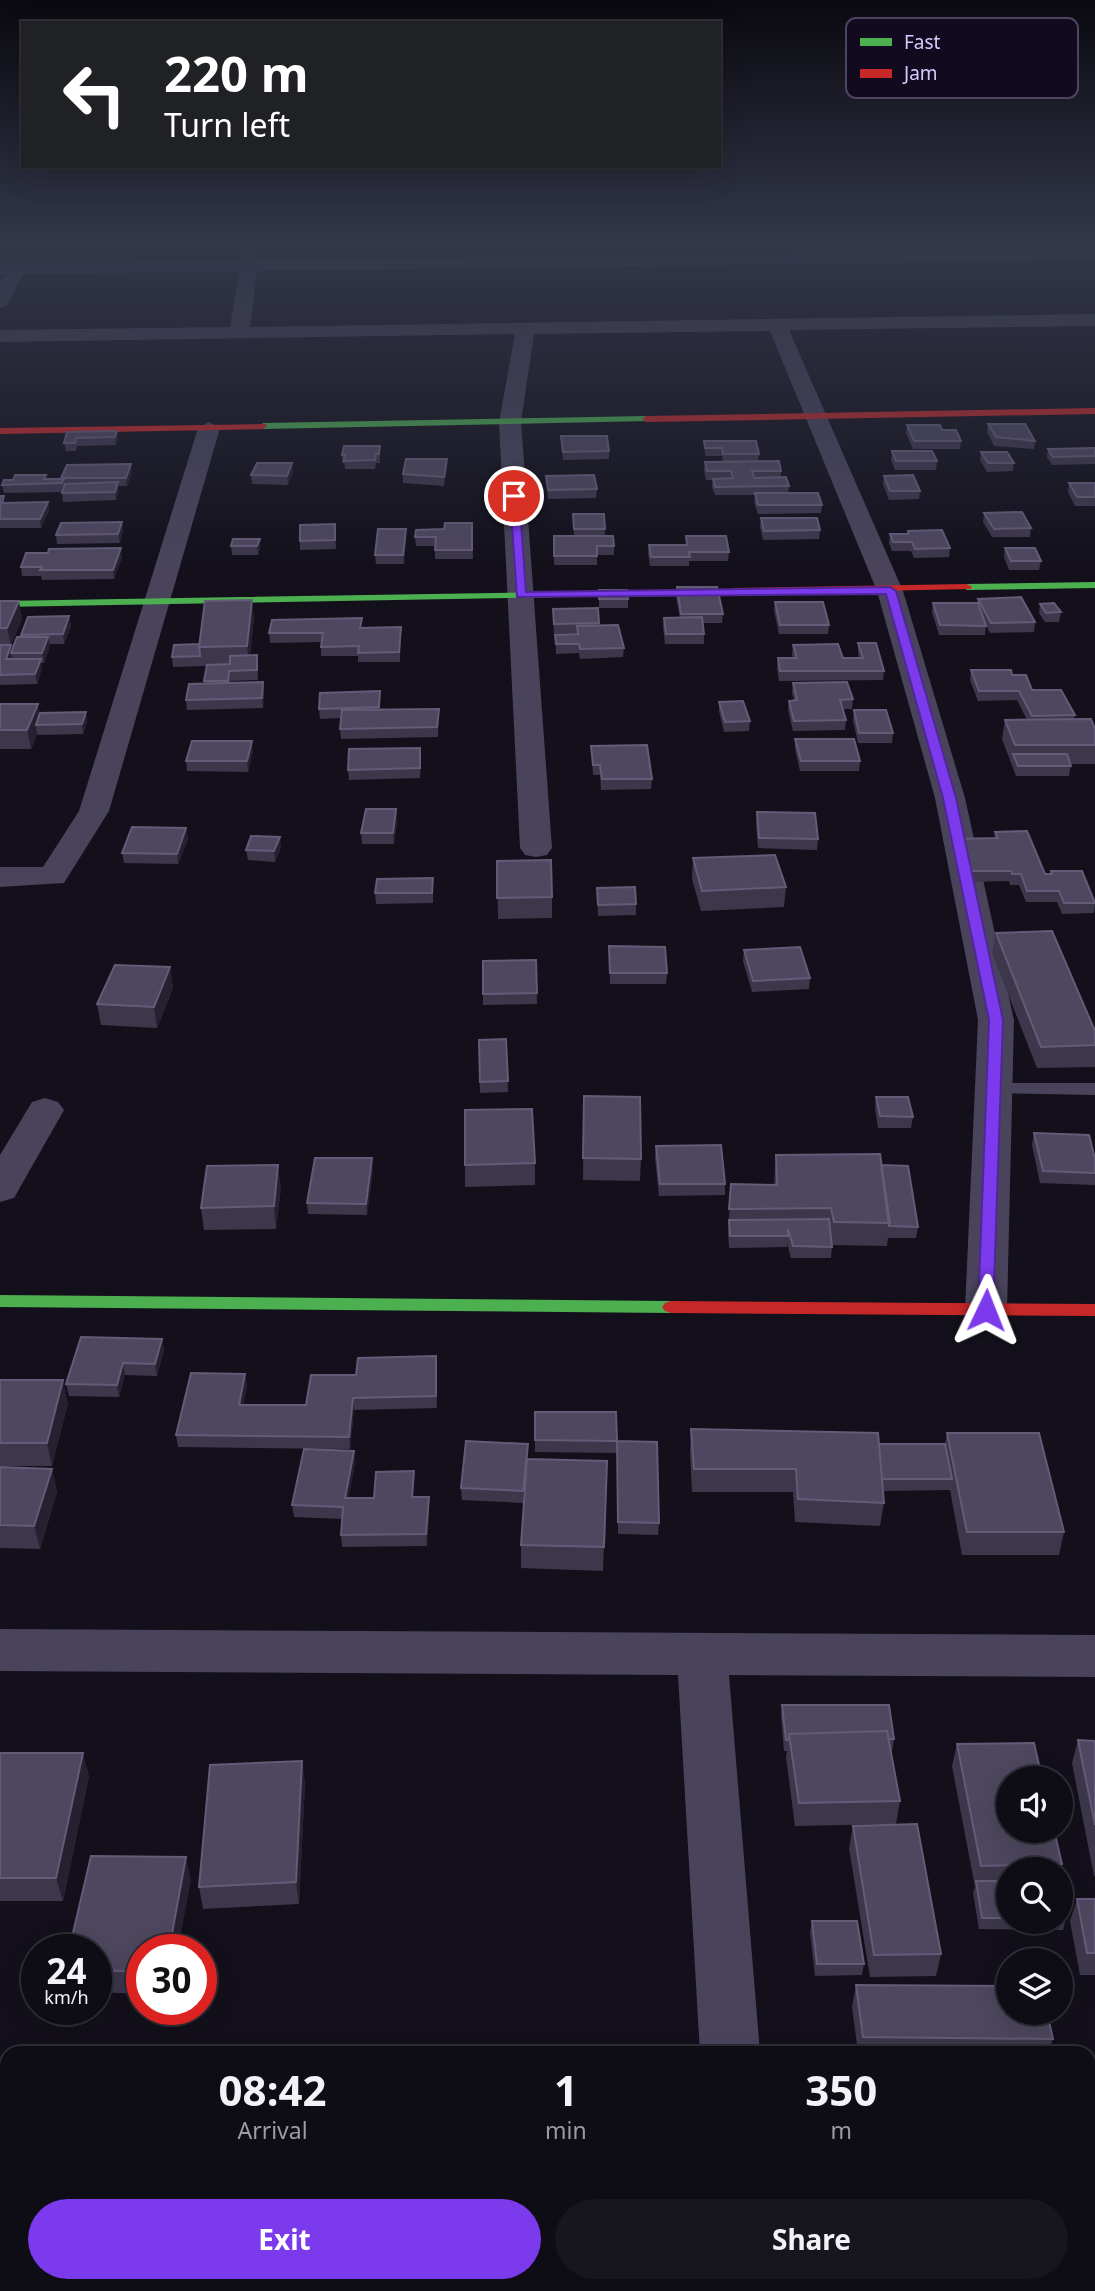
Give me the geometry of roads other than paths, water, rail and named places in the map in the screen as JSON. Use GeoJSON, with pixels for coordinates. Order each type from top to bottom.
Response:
{"type":"FeatureCollection","features":[{"type":"Feature","properties":{"kind":"street"},"geometry":{"type":"LineString","coordinates":[[521,352],[510,422],[536,848]]}},
{"type":"Feature","properties":{"kind":"street"},"geometry":{"type":"LineString","coordinates":[[787,352],[889,589],[950,798],[996,1020],[986,1310]]}},
{"type":"Feature","properties":{"kind":"street"},"geometry":{"type":"LineString","coordinates":[[0,431],[1095,411]]}},
{"type":"Feature","properties":{"kind":"street"},"geometry":{"type":"LineString","coordinates":[[0,877],[53,876],[94,811],[209,428]]}},
{"type":"Feature","properties":{"kind":"street"},"geometry":{"type":"LineString","coordinates":[[0,604],[1095,585]]}},
{"type":"Feature","properties":{"kind":"street"},"geometry":{"type":"LineString","coordinates":[[0,1189],[45,1110]]}},
{"type":"Feature","properties":{"kind":"street"},"geometry":{"type":"LineString","coordinates":[[0,1301],[1095,1310]]}},
{"type":"Feature","properties":{"kind":"street"},"geometry":{"type":"LineString","coordinates":[[0,1650],[1095,1656]]}},
{"type":"Feature","properties":{"kind":"street"},"geometry":{"type":"LineString","coordinates":[[702,1654],[730,2046]]}},
{"type":"Feature","properties":{"kind":"lane"},"geometry":{"type":"LineString","coordinates":[[993,1089],[1095,1089]]}}]}
